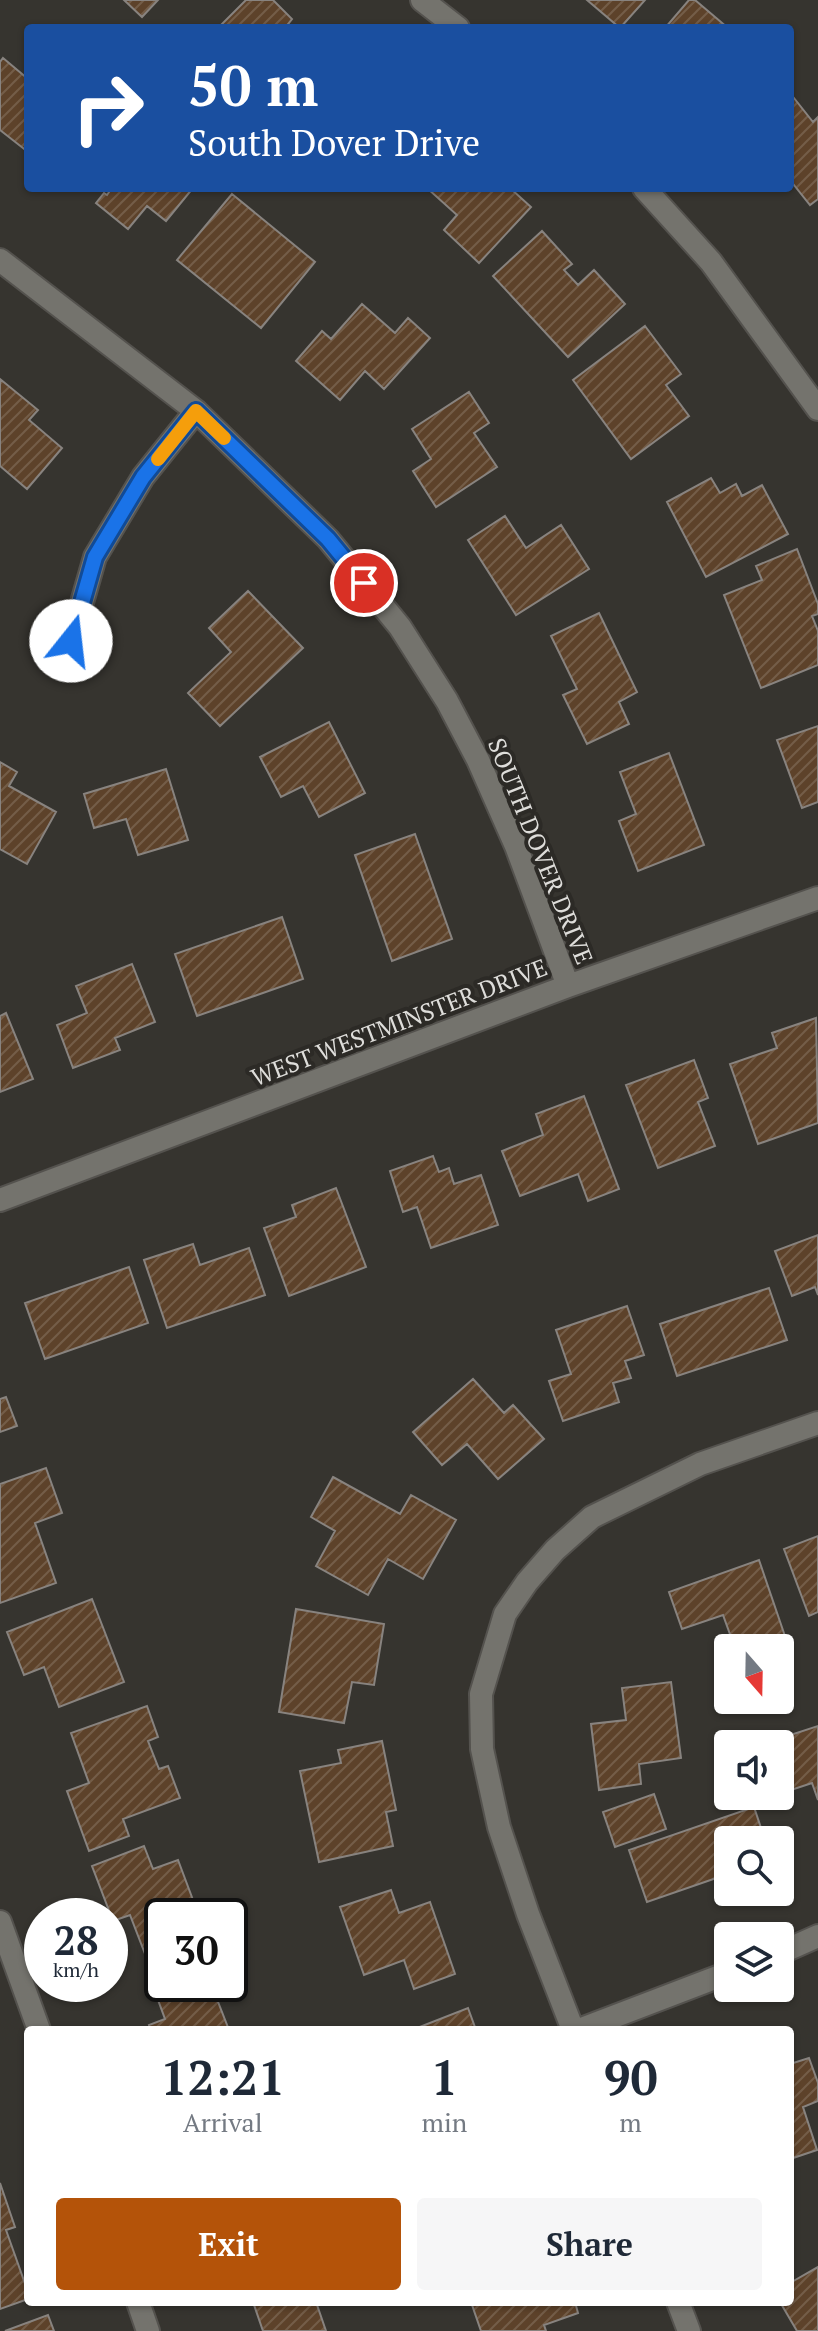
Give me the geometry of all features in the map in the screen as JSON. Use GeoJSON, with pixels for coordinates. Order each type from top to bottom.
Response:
{"type":"FeatureCollection","features":[{"type":"Feature","properties":{"kind":"street"},"geometry":{"type":"LineString","coordinates":[[422,0],[453,24]]}},
{"type":"Feature","properties":{"kind":"street"},"geometry":{"type":"LineString","coordinates":[[648,192],[711,262],[818,409]]}},
{"type":"Feature","properties":{"kind":"street","name":"SOUTH DOVER DRIVE"},"geometry":{"type":"LineString","coordinates":[[0,260],[196,411],[328,539],[400,627],[447,701],[478,760],[516,846],[568,986]]}},
{"type":"Feature","properties":{"kind":"street"},"geometry":{"type":"LineString","coordinates":[[71,641],[95,557],[143,477],[196,411]]}},
{"type":"Feature","properties":{"kind":"street","name":"WEST WESTMINSTER DRIVE"},"geometry":{"type":"LineString","coordinates":[[0,1200],[568,986],[818,898]]}},
{"type":"Feature","properties":{"kind":"street"},"geometry":{"type":"LineString","coordinates":[[574,2026],[528,1914],[499,1827],[482,1749],[481,1694],[505,1614],[555,1550],[592,1517],[700,1464],[818,1423]]}},
{"type":"Feature","properties":{"kind":"street"},"geometry":{"type":"LineString","coordinates":[[0,1922],[38,2026]]}},
{"type":"Feature","properties":{"kind":"street"},"geometry":{"type":"LineString","coordinates":[[794,1947],[818,1936]]}},
{"type":"Feature","properties":{"kind":"street"},"geometry":{"type":"LineString","coordinates":[[587,2026],[714,1978]]}},
{"type":"Feature","properties":{"kind":"street"},"geometry":{"type":"LineString","coordinates":[[139,2306],[148,2331]]}},
{"type":"Feature","properties":{"kind":"street"},"geometry":{"type":"LineString","coordinates":[[680,2306],[689,2331]]}},
{"type":"Feature","properties":{"kind":"building"},"geometry":{"type":"Polygon","coordinates":[[[124,0],[158,0],[142,17],[124,0]]]}},
{"type":"Feature","properties":{"kind":"building"},"geometry":{"type":"Polygon","coordinates":[[[246,0],[273,0],[292,19],[288,24],[222,24],[246,0]]]}},
{"type":"Feature","properties":{"kind":"building"},"geometry":{"type":"Polygon","coordinates":[[[587,0],[645,0],[624,24],[615,24],[587,0]]]}},
{"type":"Feature","properties":{"kind":"building"},"geometry":{"type":"Polygon","coordinates":[[[689,0],[695,0],[723,24],[668,24],[689,0]]]}},
{"type":"Feature","properties":{"kind":"building"},"geometry":{"type":"Polygon","coordinates":[[[3,58],[24,76],[24,149],[0,130],[0,62],[3,58]]]}},
{"type":"Feature","properties":{"kind":"building"},"geometry":{"type":"Polygon","coordinates":[[[794,98],[813,122],[818,117],[818,199],[810,205],[794,185],[794,98]]]}},
{"type":"Feature","properties":{"kind":"building"},"geometry":{"type":"Polygon","coordinates":[[[109,192],[190,192],[166,221],[147,206],[128,229],[96,203],[104,193],[107,195],[109,192]]]}},
{"type":"Feature","properties":{"kind":"building"},"geometry":{"type":"Polygon","coordinates":[[[431,192],[514,192],[531,207],[479,263],[444,230],[457,215],[431,192]]]}},
{"type":"Feature","properties":{"kind":"building"},"geometry":{"type":"Polygon","coordinates":[[[232,194],[315,262],[261,328],[177,260],[232,194]]]}},
{"type":"Feature","properties":{"kind":"building"},"geometry":{"type":"Polygon","coordinates":[[[542,231],[572,264],[564,270],[578,285],[594,270],[625,304],[568,357],[493,276],[542,231]]]}},
{"type":"Feature","properties":{"kind":"building"},"geometry":{"type":"Polygon","coordinates":[[[362,304],[395,333],[408,318],[430,338],[384,389],[365,371],[340,400],[296,361],[322,331],[331,339],[362,304]]]}},
{"type":"Feature","properties":{"kind":"building"},"geometry":{"type":"Polygon","coordinates":[[[645,326],[681,374],[666,385],[689,416],[631,459],[573,380],[645,326]]]}},
{"type":"Feature","properties":{"kind":"building"},"geometry":{"type":"Polygon","coordinates":[[[0,379],[38,410],[29,420],[62,448],[27,489],[0,466],[0,379]]]}},
{"type":"Feature","properties":{"kind":"building"},"geometry":{"type":"Polygon","coordinates":[[[469,392],[489,423],[474,433],[497,467],[436,507],[413,471],[431,459],[412,429],[469,392]]]}},
{"type":"Feature","properties":{"kind":"building"},"geometry":{"type":"Polygon","coordinates":[[[711,478],[720,493],[736,484],[742,496],[762,485],[788,534],[706,577],[667,502],[711,478]]]}},
{"type":"Feature","properties":{"kind":"building"},"geometry":{"type":"Polygon","coordinates":[[[505,516],[526,548],[561,525],[589,569],[516,615],[468,540],[505,516]]]}},
{"type":"Feature","properties":{"kind":"building"},"geometry":{"type":"Polygon","coordinates":[[[797,549],[818,604],[818,614],[812,616],[818,631],[818,665],[761,688],[724,595],[762,580],[756,566],[797,549]]]}},
{"type":"Feature","properties":{"kind":"building"},"geometry":{"type":"Polygon","coordinates":[[[248,591],[303,648],[220,726],[188,693],[231,652],[209,628],[248,591]]]}},
{"type":"Feature","properties":{"kind":"building"},"geometry":{"type":"Polygon","coordinates":[[[599,613],[637,692],[619,702],[629,724],[587,744],[563,695],[577,689],[551,636],[599,613]]]}},
{"type":"Feature","properties":{"kind":"building"},"geometry":{"type":"Polygon","coordinates":[[[329,722],[365,793],[319,817],[303,786],[281,797],[260,757],[329,722]]]}},
{"type":"Feature","properties":{"kind":"building"},"geometry":{"type":"Polygon","coordinates":[[[818,726],[818,802],[802,808],[777,740],[818,726]]]}},
{"type":"Feature","properties":{"kind":"building"},"geometry":{"type":"Polygon","coordinates":[[[669,753],[704,845],[638,871],[619,821],[636,814],[620,772],[669,753]]]}},
{"type":"Feature","properties":{"kind":"building"},"geometry":{"type":"Polygon","coordinates":[[[0,762],[17,772],[9,786],[56,812],[27,864],[0,849],[0,762]]]}},
{"type":"Feature","properties":{"kind":"building"},"geometry":{"type":"Polygon","coordinates":[[[166,769],[188,840],[138,855],[126,819],[94,828],[84,794],[166,769]]]}},
{"type":"Feature","properties":{"kind":"building"},"geometry":{"type":"Polygon","coordinates":[[[415,834],[452,939],[392,961],[355,855],[415,834]]]}},
{"type":"Feature","properties":{"kind":"building"},"geometry":{"type":"Polygon","coordinates":[[[282,917],[303,979],[197,1016],[175,954],[282,917]]]}},
{"type":"Feature","properties":{"kind":"building"},"geometry":{"type":"Polygon","coordinates":[[[132,964],[155,1022],[115,1038],[120,1050],[73,1068],[57,1025],[87,1013],[76,986],[132,964]]]}},
{"type":"Feature","properties":{"kind":"building"},"geometry":{"type":"Polygon","coordinates":[[[6,1013],[33,1079],[0,1092],[0,1016],[6,1013]]]}},
{"type":"Feature","properties":{"kind":"building"},"geometry":{"type":"Polygon","coordinates":[[[816,1018],[818,1123],[758,1144],[730,1064],[777,1048],[772,1033],[816,1018]]]}},
{"type":"Feature","properties":{"kind":"building"},"geometry":{"type":"Polygon","coordinates":[[[694,1060],[708,1098],[698,1102],[715,1146],[658,1168],[626,1085],[694,1060]]]}},
{"type":"Feature","properties":{"kind":"building"},"geometry":{"type":"Polygon","coordinates":[[[584,1096],[619,1189],[588,1201],[578,1174],[520,1196],[502,1151],[543,1135],[536,1114],[584,1096]]]}},
{"type":"Feature","properties":{"kind":"building"},"geometry":{"type":"Polygon","coordinates":[[[433,1156],[439,1172],[449,1168],[454,1184],[481,1175],[498,1225],[431,1248],[417,1207],[403,1212],[390,1171],[433,1156]]]}},
{"type":"Feature","properties":{"kind":"building"},"geometry":{"type":"Polygon","coordinates":[[[336,1188],[366,1267],[289,1296],[264,1228],[296,1217],[292,1205],[336,1188]]]}},
{"type":"Feature","properties":{"kind":"building"},"geometry":{"type":"Polygon","coordinates":[[[818,1235],[818,1295],[815,1287],[792,1296],[775,1251],[818,1235]]]}},
{"type":"Feature","properties":{"kind":"building"},"geometry":{"type":"Polygon","coordinates":[[[193,1244],[200,1265],[249,1248],[265,1295],[167,1328],[144,1260],[193,1244]]]}},
{"type":"Feature","properties":{"kind":"building"},"geometry":{"type":"Polygon","coordinates":[[[129,1267],[148,1323],[45,1359],[25,1303],[129,1267]]]}},
{"type":"Feature","properties":{"kind":"building"},"geometry":{"type":"Polygon","coordinates":[[[769,1288],[787,1340],[677,1376],[660,1324],[769,1288]]]}},
{"type":"Feature","properties":{"kind":"building"},"geometry":{"type":"Polygon","coordinates":[[[627,1306],[644,1355],[625,1361],[631,1378],[613,1383],[619,1402],[563,1421],[549,1381],[571,1374],[556,1330],[627,1306]]]}},
{"type":"Feature","properties":{"kind":"building"},"geometry":{"type":"Polygon","coordinates":[[[473,1379],[504,1413],[513,1405],[544,1439],[498,1479],[467,1444],[442,1465],[413,1432],[473,1379]]]}},
{"type":"Feature","properties":{"kind":"building"},"geometry":{"type":"Polygon","coordinates":[[[6,1397],[17,1426],[0,1432],[0,1399],[6,1397]]]}},
{"type":"Feature","properties":{"kind":"building"},"geometry":{"type":"Polygon","coordinates":[[[46,1468],[62,1513],[35,1523],[56,1583],[0,1603],[0,1484],[46,1468]]]}},
{"type":"Feature","properties":{"kind":"building"},"geometry":{"type":"Polygon","coordinates":[[[333,1477],[400,1514],[411,1495],[456,1520],[423,1579],[388,1559],[368,1595],[316,1566],[335,1531],[311,1517],[333,1477]]]}},
{"type":"Feature","properties":{"kind":"building"},"geometry":{"type":"Polygon","coordinates":[[[818,1536],[818,1612],[809,1616],[784,1549],[818,1536]]]}},
{"type":"Feature","properties":{"kind":"building"},"geometry":{"type":"Polygon","coordinates":[[[759,1560],[784,1634],[730,1634],[723,1615],[682,1629],[669,1592],[759,1560]]]}},
{"type":"Feature","properties":{"kind":"building"},"geometry":{"type":"Polygon","coordinates":[[[92,1599],[124,1682],[59,1707],[44,1667],[24,1675],[7,1632],[92,1599]]]}},
{"type":"Feature","properties":{"kind":"building"},"geometry":{"type":"Polygon","coordinates":[[[296,1609],[384,1624],[374,1685],[352,1682],[344,1723],[279,1712],[296,1609]]]}},
{"type":"Feature","properties":{"kind":"building"},"geometry":{"type":"Polygon","coordinates":[[[671,1682],[681,1758],[639,1764],[641,1784],[599,1790],[591,1724],[626,1720],[622,1688],[671,1682]]]}},
{"type":"Feature","properties":{"kind":"building"},"geometry":{"type":"Polygon","coordinates":[[[147,1706],[158,1737],[148,1741],[159,1769],[168,1766],[180,1798],[123,1819],[129,1836],[89,1851],[67,1791],[89,1783],[71,1733],[147,1706]]]}},
{"type":"Feature","properties":{"kind":"building"},"geometry":{"type":"Polygon","coordinates":[[[818,1726],[818,1800],[812,1783],[794,1789],[794,1734],[818,1726]]]}},
{"type":"Feature","properties":{"kind":"building"},"geometry":{"type":"Polygon","coordinates":[[[382,1741],[396,1810],[386,1812],[393,1846],[319,1862],[300,1771],[341,1763],[338,1750],[382,1741]]]}},
{"type":"Feature","properties":{"kind":"building"},"geometry":{"type":"Polygon","coordinates":[[[654,1794],[666,1829],[615,1847],[603,1812],[654,1794]]]}},
{"type":"Feature","properties":{"kind":"building"},"geometry":{"type":"Polygon","coordinates":[[[745,1810],[755,1810],[760,1826],[714,1826],[714,1879],[647,1902],[629,1850],[745,1810]]]}},
{"type":"Feature","properties":{"kind":"building"},"geometry":{"type":"Polygon","coordinates":[[[144,1846],[153,1869],[178,1860],[192,1898],[144,1898],[144,1951],[128,1916],[128,1898],[104,1898],[92,1866],[144,1846]]]}},
{"type":"Feature","properties":{"kind":"building"},"geometry":{"type":"Polygon","coordinates":[[[391,1890],[399,1913],[430,1902],[455,1974],[414,1989],[404,1960],[364,1975],[340,1907],[391,1890]]]}},
{"type":"Feature","properties":{"kind":"building"},"geometry":{"type":"Polygon","coordinates":[[[159,2002],[218,2002],[227,2026],[149,2026],[165,2019],[159,2002]]]}},
{"type":"Feature","properties":{"kind":"building"},"geometry":{"type":"Polygon","coordinates":[[[468,2008],[475,2026],[422,2026],[468,2008]]]}},
{"type":"Feature","properties":{"kind":"building"},"geometry":{"type":"Polygon","coordinates":[[[809,2058],[818,2083],[818,2101],[803,2107],[817,2150],[794,2158],[794,2063],[809,2058]]]}},
{"type":"Feature","properties":{"kind":"building"},"geometry":{"type":"Polygon","coordinates":[[[0,2183],[15,2227],[6,2230],[24,2281],[24,2300],[0,2309],[0,2183]]]}},
{"type":"Feature","properties":{"kind":"building"},"geometry":{"type":"Polygon","coordinates":[[[818,2267],[818,2331],[797,2331],[782,2306],[794,2306],[794,2281],[818,2267]]]}},
{"type":"Feature","properties":{"kind":"building"},"geometry":{"type":"Polygon","coordinates":[[[254,2306],[317,2306],[326,2331],[263,2331],[254,2306]]]}},
{"type":"Feature","properties":{"kind":"building"},"geometry":{"type":"Polygon","coordinates":[[[472,2306],[576,2306],[578,2313],[544,2325],[546,2331],[481,2331],[472,2306]]]}},
{"type":"Feature","properties":{"kind":"building"},"geometry":{"type":"Polygon","coordinates":[[[48,2315],[54,2331],[5,2331],[48,2315]]]}},
{"type":"Feature","properties":{"kind":"slow traffic"},"geometry":{"type":"LineString","coordinates":[[158,459],[196,411],[224,438]]}},
{"type":"Feature","properties":{"kind":"route"},"geometry":{"type":"LineString","coordinates":[[71,641],[95,557],[143,477],[196,411],[328,539],[364,583]]}}]}
